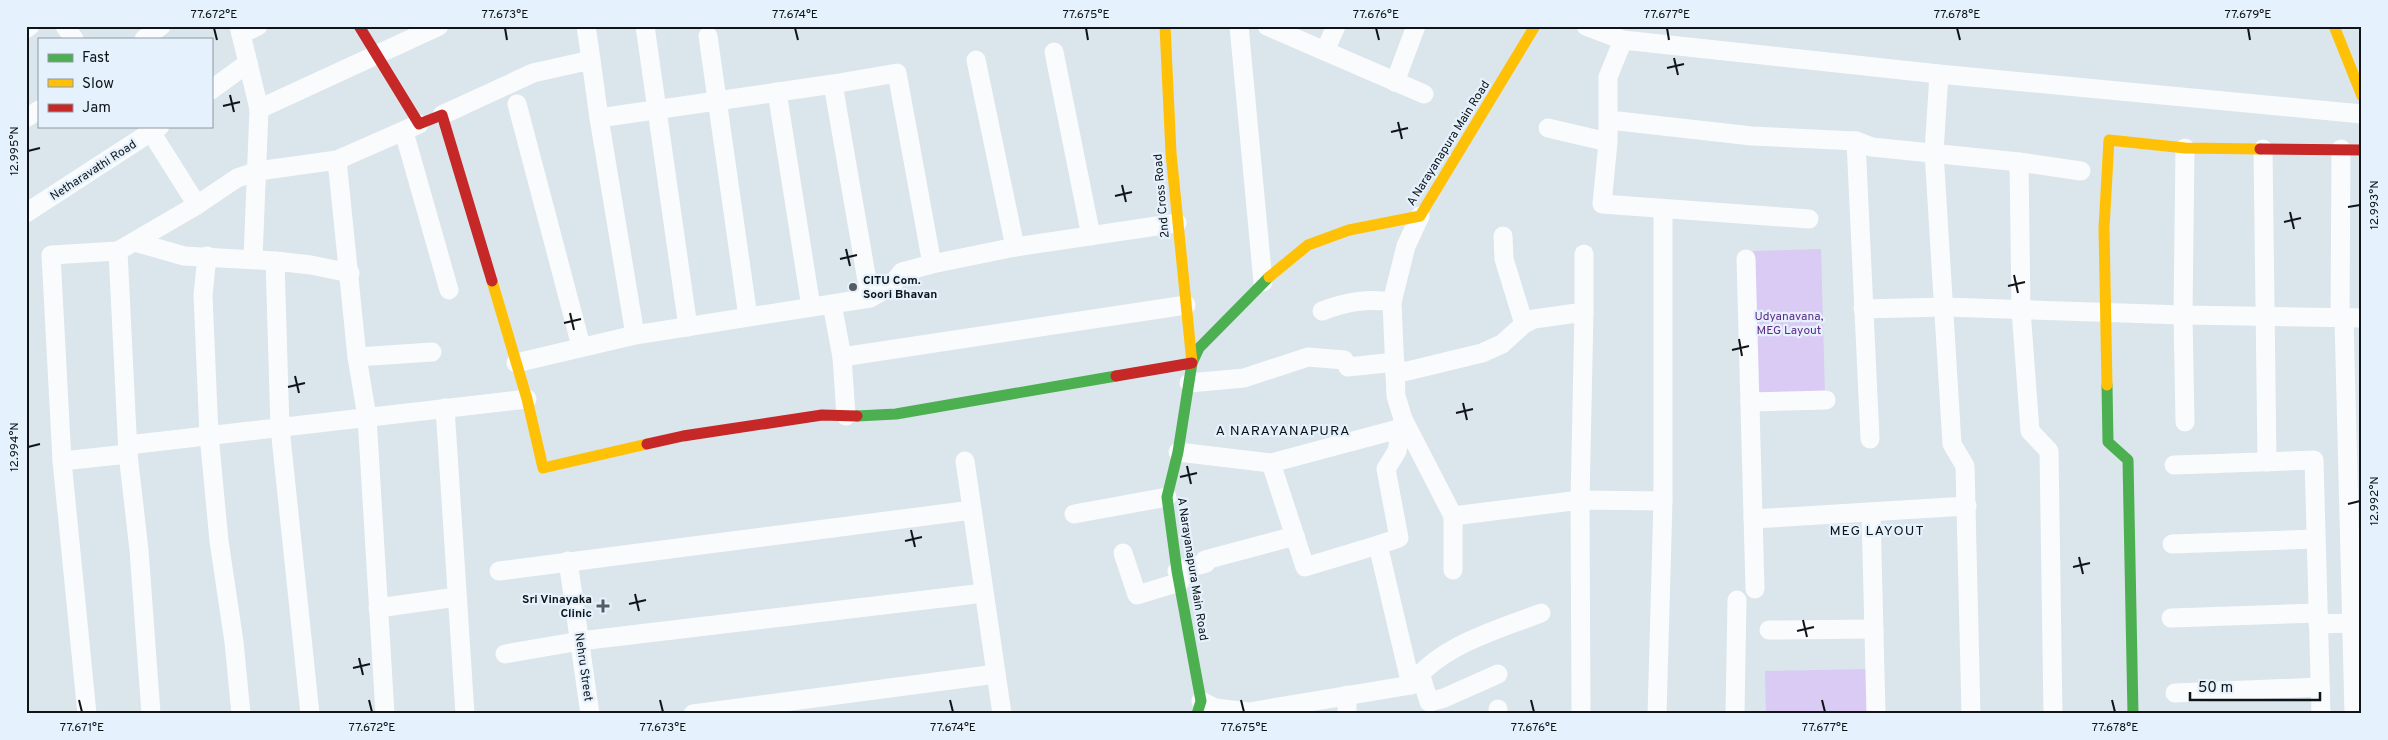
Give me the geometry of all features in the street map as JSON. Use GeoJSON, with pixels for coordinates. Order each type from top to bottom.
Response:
{"type":"FeatureCollection","features":[{"type":"Feature","properties":{"kind":"street"},"geometry":{"type":"LineString","coordinates":[[26,28],[30,26]]}},
{"type":"Feature","properties":{"kind":"street"},"geometry":{"type":"LineString","coordinates":[[66,26],[73,38]]}},
{"type":"Feature","properties":{"kind":"street"},"geometry":{"type":"LineString","coordinates":[[145,38],[161,26]]}},
{"type":"Feature","properties":{"kind":"street"},"geometry":{"type":"LineString","coordinates":[[253,258],[258,171],[258,110],[240,30],[258,26]]}},
{"type":"Feature","properties":{"kind":"street"},"geometry":{"type":"LineString","coordinates":[[359,26],[378,55],[411,128],[449,290]]}},
{"type":"Feature","properties":{"kind":"street"},"geometry":{"type":"LineString","coordinates":[[258,110],[439,26]]}},
{"type":"Feature","properties":{"kind":"street"},"geometry":{"type":"LineString","coordinates":[[586,26],[599,118],[636,335]]}},
{"type":"Feature","properties":{"kind":"street"},"geometry":{"type":"LineString","coordinates":[[645,26],[688,327]]}},
{"type":"Feature","properties":{"kind":"street","name":"2nd Cross Road"},"geometry":{"type":"LineString","coordinates":[[1165,26],[1166,86],[1177,223],[1192,363]]}},
{"type":"Feature","properties":{"kind":"street"},"geometry":{"type":"LineString","coordinates":[[1239,26],[1263,282]]}},
{"type":"Feature","properties":{"kind":"street"},"geometry":{"type":"LineString","coordinates":[[1267,26],[1424,94]]}},
{"type":"Feature","properties":{"kind":"street"},"geometry":{"type":"LineString","coordinates":[[1326,51],[1336,26]]}},
{"type":"Feature","properties":{"kind":"street"},"geometry":{"type":"LineString","coordinates":[[1395,82],[1416,26]]}},
{"type":"Feature","properties":{"kind":"street","name":"A Narayanapura Main Road"},"geometry":{"type":"LineString","coordinates":[[1199,708],[1167,497],[1178,452],[1192,363],[1199,348],[1263,282],[1308,245],[1349,230],[1420,216],[1535,26]]}},
{"type":"Feature","properties":{"kind":"street"},"geometry":{"type":"LineString","coordinates":[[1586,26],[1623,40],[1939,74],[2362,114]]}},
{"type":"Feature","properties":{"kind":"street"},"geometry":{"type":"LineString","coordinates":[[2334,26],[2359,84]]}},
{"type":"Feature","properties":{"kind":"street"},"geometry":{"type":"LineString","coordinates":[[708,36],[748,317]]}},
{"type":"Feature","properties":{"kind":"street"},"geometry":{"type":"LineString","coordinates":[[1623,40],[1608,77],[1608,142],[1602,204],[1663,210],[1809,219]]}},
{"type":"Feature","properties":{"kind":"street"},"geometry":{"type":"LineString","coordinates":[[1054,52],[1091,236]]}},
{"type":"Feature","properties":{"kind":"street"},"geometry":{"type":"LineString","coordinates":[[87,714],[62,461],[51,255],[118,251],[197,205],[237,178],[258,171],[337,160],[533,73],[591,60]]}},
{"type":"Feature","properties":{"kind":"street"},"geometry":{"type":"LineString","coordinates":[[976,60],[1015,247]]}},
{"type":"Feature","properties":{"kind":"street"},"geometry":{"type":"LineString","coordinates":[[212,89],[248,63]]}},
{"type":"Feature","properties":{"kind":"street"},"geometry":{"type":"LineString","coordinates":[[599,118],[897,73],[932,264]]}},
{"type":"Feature","properties":{"kind":"street"},"geometry":{"type":"LineString","coordinates":[[1939,74],[1934,152],[1952,444],[1965,466],[1971,714]]}},
{"type":"Feature","properties":{"kind":"street"},"geometry":{"type":"LineString","coordinates":[[833,84],[870,298]]}},
{"type":"Feature","properties":{"kind":"street"},"geometry":{"type":"LineString","coordinates":[[777,92],[791,192],[811,307]]}},
{"type":"Feature","properties":{"kind":"street"},"geometry":{"type":"LineString","coordinates":[[517,104],[581,346]]}},
{"type":"Feature","properties":{"kind":"street"},"geometry":{"type":"LineString","coordinates":[[26,118],[38,111]]}},
{"type":"Feature","properties":{"kind":"street"},"geometry":{"type":"LineString","coordinates":[[442,115],[527,399],[543,468],[683,436],[822,414],[846,416],[896,414],[1192,363]]}},
{"type":"Feature","properties":{"kind":"street"},"geometry":{"type":"LineString","coordinates":[[1609,120],[1752,136],[1856,142],[1872,147],[1934,152],[2081,171]]}},
{"type":"Feature","properties":{"kind":"street"},"geometry":{"type":"LineString","coordinates":[[1548,128],[1608,142]]}},
{"type":"Feature","properties":{"kind":"street"},"geometry":{"type":"LineString","coordinates":[[146,131],[197,205]]}},
{"type":"Feature","properties":{"kind":"street","name":"Netharavathi Road"},"geometry":{"type":"LineString","coordinates":[[26,213],[146,131]]}},
{"type":"Feature","properties":{"kind":"street"},"geometry":{"type":"LineString","coordinates":[[2133,714],[2128,460],[2108,442],[2104,228],[2109,140],[2185,148],[2362,150]]}},
{"type":"Feature","properties":{"kind":"street"},"geometry":{"type":"LineString","coordinates":[[1856,142],[1870,439]]}},
{"type":"Feature","properties":{"kind":"street"},"geometry":{"type":"LineString","coordinates":[[2185,148],[2183,316],[2185,422]]}},
{"type":"Feature","properties":{"kind":"street"},"geometry":{"type":"LineString","coordinates":[[2263,149],[2267,462]]}},
{"type":"Feature","properties":{"kind":"street"},"geometry":{"type":"LineString","coordinates":[[2341,149],[2354,456],[2352,623],[2354,714]]}},
{"type":"Feature","properties":{"kind":"street"},"geometry":{"type":"LineString","coordinates":[[337,160],[342,223],[350,273],[357,357],[367,417],[385,714]]}},
{"type":"Feature","properties":{"kind":"street"},"geometry":{"type":"LineString","coordinates":[[2019,162],[2022,310],[2030,431],[2049,451],[2053,714]]}},
{"type":"Feature","properties":{"kind":"street"},"geometry":{"type":"LineString","coordinates":[[1657,714],[1663,501],[1663,210]]}},
{"type":"Feature","properties":{"kind":"street"},"geometry":{"type":"LineString","coordinates":[[1420,216],[1406,246],[1392,302],[1396,396],[1402,423],[1453,516],[1453,570]]}},
{"type":"Feature","properties":{"kind":"street"},"geometry":{"type":"LineString","coordinates":[[516,363],[581,346],[636,335],[870,298],[890,287],[902,272],[932,264],[1015,247],[1177,223]]}},
{"type":"Feature","properties":{"kind":"street"},"geometry":{"type":"LineString","coordinates":[[1504,236],[1505,264],[1524,324]]}},
{"type":"Feature","properties":{"kind":"street"},"geometry":{"type":"LineString","coordinates":[[134,242],[184,256],[253,258],[312,265],[350,273]]}},
{"type":"Feature","properties":{"kind":"street"},"geometry":{"type":"LineString","coordinates":[[118,251],[128,449],[139,550],[151,714]]}},
{"type":"Feature","properties":{"kind":"street"},"geometry":{"type":"LineString","coordinates":[[1581,714],[1580,500],[1584,254]]}},
{"type":"Feature","properties":{"kind":"street"},"geometry":{"type":"LineString","coordinates":[[207,256],[202,295],[209,435],[219,541],[234,642],[241,714]]}},
{"type":"Feature","properties":{"kind":"street"},"geometry":{"type":"LineString","coordinates":[[1746,259],[1755,589]]}},
{"type":"Feature","properties":{"kind":"street"},"geometry":{"type":"LineString","coordinates":[[276,261],[280,428],[310,714]]}},
{"type":"Feature","properties":{"kind":"street"},"geometry":{"type":"LineString","coordinates":[[1322,311],[1344,303],[1374,299],[1392,302]]}},
{"type":"Feature","properties":{"kind":"street"},"geometry":{"type":"LineString","coordinates":[[832,304],[842,357],[846,416]]}},
{"type":"Feature","properties":{"kind":"street"},"geometry":{"type":"LineString","coordinates":[[842,357],[1186,305]]}},
{"type":"Feature","properties":{"kind":"street"},"geometry":{"type":"LineString","coordinates":[[1863,309],[1945,307],[2183,316],[2348,319]]}},
{"type":"Feature","properties":{"kind":"street"},"geometry":{"type":"LineString","coordinates":[[1189,383],[1244,378],[1308,357],[1344,360],[1348,367],[1395,368],[1482,353],[1502,344],[1524,324],[1534,319],[1584,312]]}},
{"type":"Feature","properties":{"kind":"street"},"geometry":{"type":"LineString","coordinates":[[357,357],[432,352]]}},
{"type":"Feature","properties":{"kind":"street"},"geometry":{"type":"LineString","coordinates":[[62,461],[209,435],[527,399]]}},
{"type":"Feature","properties":{"kind":"street"},"geometry":{"type":"LineString","coordinates":[[1750,402],[1826,400]]}},
{"type":"Feature","properties":{"kind":"street"},"geometry":{"type":"LineString","coordinates":[[445,408],[465,714]]}},
{"type":"Feature","properties":{"kind":"street"},"geometry":{"type":"LineString","coordinates":[[1178,452],[1271,463],[1402,423]]}},
{"type":"Feature","properties":{"kind":"street"},"geometry":{"type":"LineString","coordinates":[[1271,463],[1305,567],[1378,545],[1399,538],[1386,469],[1397,451],[1402,423]]}},
{"type":"Feature","properties":{"kind":"street"},"geometry":{"type":"LineString","coordinates":[[2174,465],[2314,460],[2321,714]]}},
{"type":"Feature","properties":{"kind":"street"},"geometry":{"type":"LineString","coordinates":[[965,461],[1002,714]]}},
{"type":"Feature","properties":{"kind":"street"},"geometry":{"type":"LineString","coordinates":[[1074,514],[1167,497]]}},
{"type":"Feature","properties":{"kind":"street"},"geometry":{"type":"LineString","coordinates":[[1453,516],[1580,500],[1663,501]]}},
{"type":"Feature","properties":{"kind":"street"},"geometry":{"type":"LineString","coordinates":[[1753,519],[1967,506]]}},
{"type":"Feature","properties":{"kind":"street"},"geometry":{"type":"LineString","coordinates":[[499,571],[972,510]]}},
{"type":"Feature","properties":{"kind":"street"},"geometry":{"type":"LineString","coordinates":[[1871,512],[1876,714]]}},
{"type":"Feature","properties":{"kind":"street"},"geometry":{"type":"LineString","coordinates":[[1123,553],[1138,595],[1206,563],[1205,560],[1295,536]]}},
{"type":"Feature","properties":{"kind":"street"},"geometry":{"type":"LineString","coordinates":[[2172,544],[2316,539]]}},
{"type":"Feature","properties":{"kind":"street"},"geometry":{"type":"LineString","coordinates":[[1378,545],[1416,679],[1429,702],[1444,698],[1498,674]]}},
{"type":"Feature","properties":{"kind":"street","name":"Nehru Street"},"geometry":{"type":"LineString","coordinates":[[568,561],[590,714]]}},
{"type":"Feature","properties":{"kind":"street"},"geometry":{"type":"LineString","coordinates":[[505,654],[580,641],[984,593]]}},
{"type":"Feature","properties":{"kind":"street"},"geometry":{"type":"LineString","coordinates":[[378,608],[458,597]]}},
{"type":"Feature","properties":{"kind":"street"},"geometry":{"type":"LineString","coordinates":[[1735,714],[1736,600]]}},
{"type":"Feature","properties":{"kind":"street"},"geometry":{"type":"LineString","coordinates":[[1199,708],[1215,708],[1249,713],[1346,695],[1416,679],[1446,653],[1496,630],[1541,613]]}},
{"type":"Feature","properties":{"kind":"street"},"geometry":{"type":"LineString","coordinates":[[2171,618],[2318,618],[2352,623]]}},
{"type":"Feature","properties":{"kind":"street"},"geometry":{"type":"LineString","coordinates":[[1769,630],[1874,629]]}},
{"type":"Feature","properties":{"kind":"street"},"geometry":{"type":"LineString","coordinates":[[693,714],[996,674]]}},
{"type":"Feature","properties":{"kind":"street"},"geometry":{"type":"LineString","coordinates":[[2175,693],[2320,687]]}},
{"type":"Feature","properties":{"kind":"street"},"geometry":{"type":"LineString","coordinates":[[1346,695],[1347,714]]}},
{"type":"Feature","properties":{"kind":"green space","name":"Udyanavana, MEG Layout"},"geometry":{"type":"Polygon","coordinates":[[[1821,249],[1825,395],[1758,398],[1753,251],[1821,249]]]}},
{"type":"Feature","properties":{"kind":"green space"},"geometry":{"type":"Polygon","coordinates":[[[1869,669],[1869,714],[1766,714],[1765,671],[1869,669]]]}},
{"type":"Feature","properties":{"kind":"traffic: fast"},"geometry":{"type":"LineString","coordinates":[[1197,714],[1201,701],[1177,571],[1167,497],[1178,452],[1192,363],[1199,348],[1269,277]]}},
{"type":"Feature","properties":{"kind":"traffic: fast"},"geometry":{"type":"LineString","coordinates":[[857,416],[896,414],[1116,376]]}},
{"type":"Feature","properties":{"kind":"traffic: fast"},"geometry":{"type":"LineString","coordinates":[[2107,385],[2108,442],[2128,460],[2133,714]]}},
{"type":"Feature","properties":{"kind":"traffic: slow"},"geometry":{"type":"LineString","coordinates":[[1165,26],[1171,153],[1192,363]]}},
{"type":"Feature","properties":{"kind":"traffic: slow"},"geometry":{"type":"LineString","coordinates":[[1269,277],[1308,245],[1349,230],[1420,216],[1535,26]]}},
{"type":"Feature","properties":{"kind":"traffic: slow"},"geometry":{"type":"LineString","coordinates":[[2334,26],[2362,96]]}},
{"type":"Feature","properties":{"kind":"traffic: slow"},"geometry":{"type":"LineString","coordinates":[[2107,385],[2104,228],[2109,140],[2185,148],[2260,149]]}},
{"type":"Feature","properties":{"kind":"traffic: slow"},"geometry":{"type":"LineString","coordinates":[[492,281],[527,399],[543,468],[647,444]]}},
{"type":"Feature","properties":{"kind":"traffic: jam"},"geometry":{"type":"LineString","coordinates":[[359,26],[419,124],[442,115],[492,281]]}},
{"type":"Feature","properties":{"kind":"traffic: jam"},"geometry":{"type":"LineString","coordinates":[[2260,149],[2362,150]]}},
{"type":"Feature","properties":{"kind":"traffic: jam"},"geometry":{"type":"LineString","coordinates":[[1116,376],[1192,363]]}},
{"type":"Feature","properties":{"kind":"traffic: jam"},"geometry":{"type":"LineString","coordinates":[[647,444],[683,436],[822,415],[857,416]]}},
{"type":"Feature","properties":{"kind":"place","name":"CITU Com. Soori Bhavan"},"geometry":{"type":"Point","coordinates":[853,287]}},
{"type":"Feature","properties":{"kind":"place","name":"Sri Vinayaka Clinic"},"geometry":{"type":"Point","coordinates":[603,606]}},
{"type":"Feature","properties":{"kind":"district","name":"A NARAYANAPURA"},"geometry":{"type":"Point","coordinates":[1283,430]}},
{"type":"Feature","properties":{"kind":"district","name":"MEG LAYOUT"},"geometry":{"type":"Point","coordinates":[1877,530]}}]}
